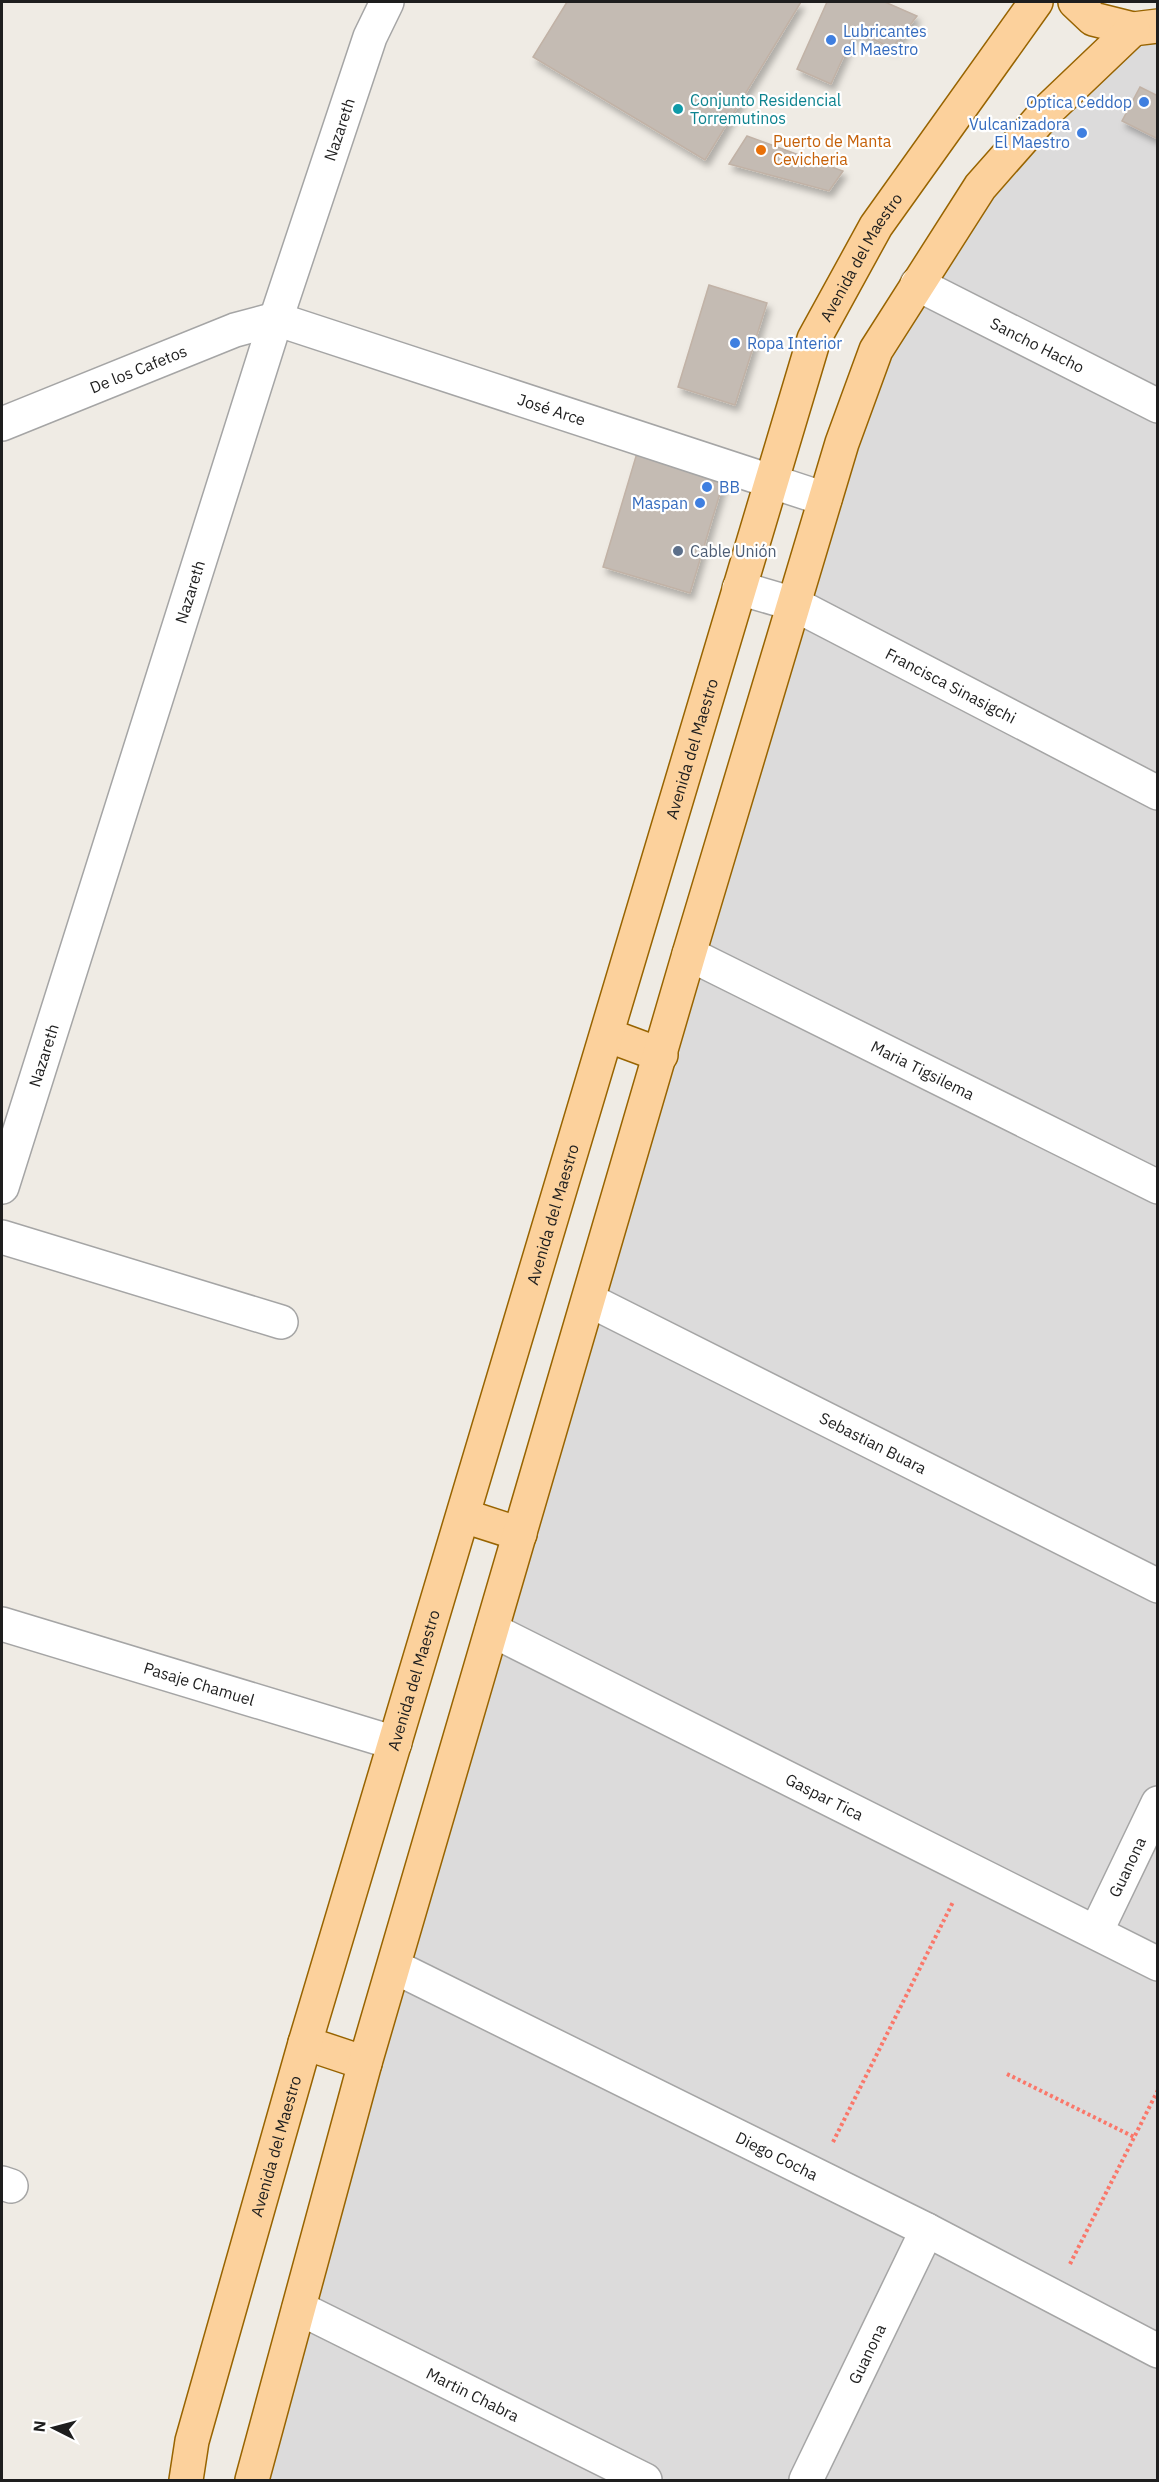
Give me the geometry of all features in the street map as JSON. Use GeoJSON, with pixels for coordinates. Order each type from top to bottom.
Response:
{"type":"FeatureCollection","features":[{"type":"Feature","properties":{"kind":"main road","name":"Avenida del Maestro"},"geometry":{"type":"LineString","coordinates":[[186,2481],[192,2441],[305,2043],[814,339],[871,236],[1036,2]]}},
{"type":"Feature","properties":{"kind":"main road"},"geometry":{"type":"LineString","coordinates":[[1075,2],[1094,19],[1145,28]]}},
{"type":"Feature","properties":{"kind":"main road"},"geometry":{"type":"LineString","coordinates":[[252,2481],[365,2063],[689,954],[842,443],[876,350],[980,186],[1047,111],[1145,28]]}},
{"type":"Feature","properties":{"kind":"main road"},"geometry":{"type":"LineString","coordinates":[[607,1035],[661,1055]]}},
{"type":"Feature","properties":{"kind":"main road"},"geometry":{"type":"LineString","coordinates":[[464,1516],[520,1534]]}},
{"type":"Feature","properties":{"kind":"main road"},"geometry":{"type":"LineString","coordinates":[[305,2043],[365,2063]]}},
{"type":"Feature","properties":{"kind":"street","name":"Nazareth"},"geometry":{"type":"LineString","coordinates":[[2,1187],[276,319],[370,37],[387,2]]}},
{"type":"Feature","properties":{"kind":"street","name":"Sancho Hacho"},"geometry":{"type":"LineString","coordinates":[[917,284],[1158,406]]}},
{"type":"Feature","properties":{"kind":"street","name":"De los Cafetos"},"geometry":{"type":"LineString","coordinates":[[2,424],[235,330],[276,319]]}},
{"type":"Feature","properties":{"kind":"street","name":"José Arce"},"geometry":{"type":"LineString","coordinates":[[276,319],[825,499]]}},
{"type":"Feature","properties":{"kind":"street","name":"Francisca Sinasigchi"},"geometry":{"type":"LineString","coordinates":[[740,588],[794,604],[1158,793]]}},
{"type":"Feature","properties":{"kind":"street","name":"Maria Tigsilema"},"geometry":{"type":"LineString","coordinates":[[689,954],[1158,1187]]}},
{"type":"Feature","properties":{"kind":"street"},"geometry":{"type":"LineString","coordinates":[[2,1237],[281,1322]]}},
{"type":"Feature","properties":{"kind":"street","name":"Sebastian Buara"},"geometry":{"type":"LineString","coordinates":[[589,1300],[1158,1586]]}},
{"type":"Feature","properties":{"kind":"street","name":"Pasaje Chamuel"},"geometry":{"type":"LineString","coordinates":[[2,1624],[395,1743]]}},
{"type":"Feature","properties":{"kind":"street","name":"Gaspar Tica"},"geometry":{"type":"LineString","coordinates":[[492,1630],[1158,1964]]}},
{"type":"Feature","properties":{"kind":"street","name":"Guanona"},"geometry":{"type":"LineString","coordinates":[[1096,1932],[1158,1803]]}},
{"type":"Feature","properties":{"kind":"street","name":"Diego Cocha"},"geometry":{"type":"LineString","coordinates":[[395,1966],[927,2230],[1158,2351]]}},
{"type":"Feature","properties":{"kind":"street","name":"Guanona"},"geometry":{"type":"LineString","coordinates":[[806,2481],[927,2230]]}},
{"type":"Feature","properties":{"kind":"street","name":"Martin Chabra"},"geometry":{"type":"LineString","coordinates":[[299,2308],[645,2481]]}},
{"type":"Feature","properties":{"kind":"path"},"geometry":{"type":"LineString","coordinates":[[816,2175],[969,1869]]}},
{"type":"Feature","properties":{"kind":"path"},"geometry":{"type":"LineString","coordinates":[[1007,2074],[1134,2137]]}},
{"type":"Feature","properties":{"kind":"path"},"geometry":{"type":"LineString","coordinates":[[1054,2296],[1158,2090]]}},
{"type":"Feature","properties":{"kind":"shaded area"},"geometry":{"type":"Polygon","coordinates":[[[1157,24],[1157,2480],[252,2480],[842,443],[980,187],[1157,24]]]}},
{"type":"Feature","properties":{"kind":"building","name":"Conjunto Residencial Torremutinos"},"geometry":{"type":"Polygon","coordinates":[[[567,2],[801,2],[705,160],[533,57],[567,2]]]}},
{"type":"Feature","properties":{"kind":"building","name":"Lubricantes el Maestro"},"geometry":{"type":"Polygon","coordinates":[[[827,2],[885,2],[917,16],[892,48],[855,31],[831,84],[797,69],[827,2]]]}},
{"type":"Feature","properties":{"kind":"building"},"geometry":{"type":"Polygon","coordinates":[[[1140,87],[1158,96],[1158,139],[1122,121],[1140,87]]]}},
{"type":"Feature","properties":{"kind":"building","name":"Puerto de Manta Cevicheria"},"geometry":{"type":"Polygon","coordinates":[[[747,136],[843,171],[829,191],[729,164],[747,136]]]}},
{"type":"Feature","properties":{"kind":"building"},"geometry":{"type":"Polygon","coordinates":[[[709,285],[767,303],[735,405],[678,387],[709,285]]]}},
{"type":"Feature","properties":{"kind":"building"},"geometry":{"type":"Polygon","coordinates":[[[637,453],[724,480],[690,593],[603,567],[637,453]]]}},
{"type":"Feature","properties":{"kind":"place","name":"Lubricantes el Maestro"},"geometry":{"type":"Point","coordinates":[831,40]}},
{"type":"Feature","properties":{"kind":"place","name":"Optica Ceddop"},"geometry":{"type":"Point","coordinates":[1144,102]}},
{"type":"Feature","properties":{"kind":"place","name":"Conjunto Residencial Torremutinos"},"geometry":{"type":"Point","coordinates":[678,109]}},
{"type":"Feature","properties":{"kind":"place","name":"Vulcanizadora El Maestro"},"geometry":{"type":"Point","coordinates":[1082,133]}},
{"type":"Feature","properties":{"kind":"place","name":"Puerto de Manta Cevicheria"},"geometry":{"type":"Point","coordinates":[761,150]}},
{"type":"Feature","properties":{"kind":"place","name":"Ropa Interior"},"geometry":{"type":"Point","coordinates":[735,343]}},
{"type":"Feature","properties":{"kind":"place","name":"BB"},"geometry":{"type":"Point","coordinates":[707,487]}},
{"type":"Feature","properties":{"kind":"place","name":"Maspan"},"geometry":{"type":"Point","coordinates":[700,503]}},
{"type":"Feature","properties":{"kind":"place","name":"Cable Unión"},"geometry":{"type":"Point","coordinates":[678,551]}}]}
